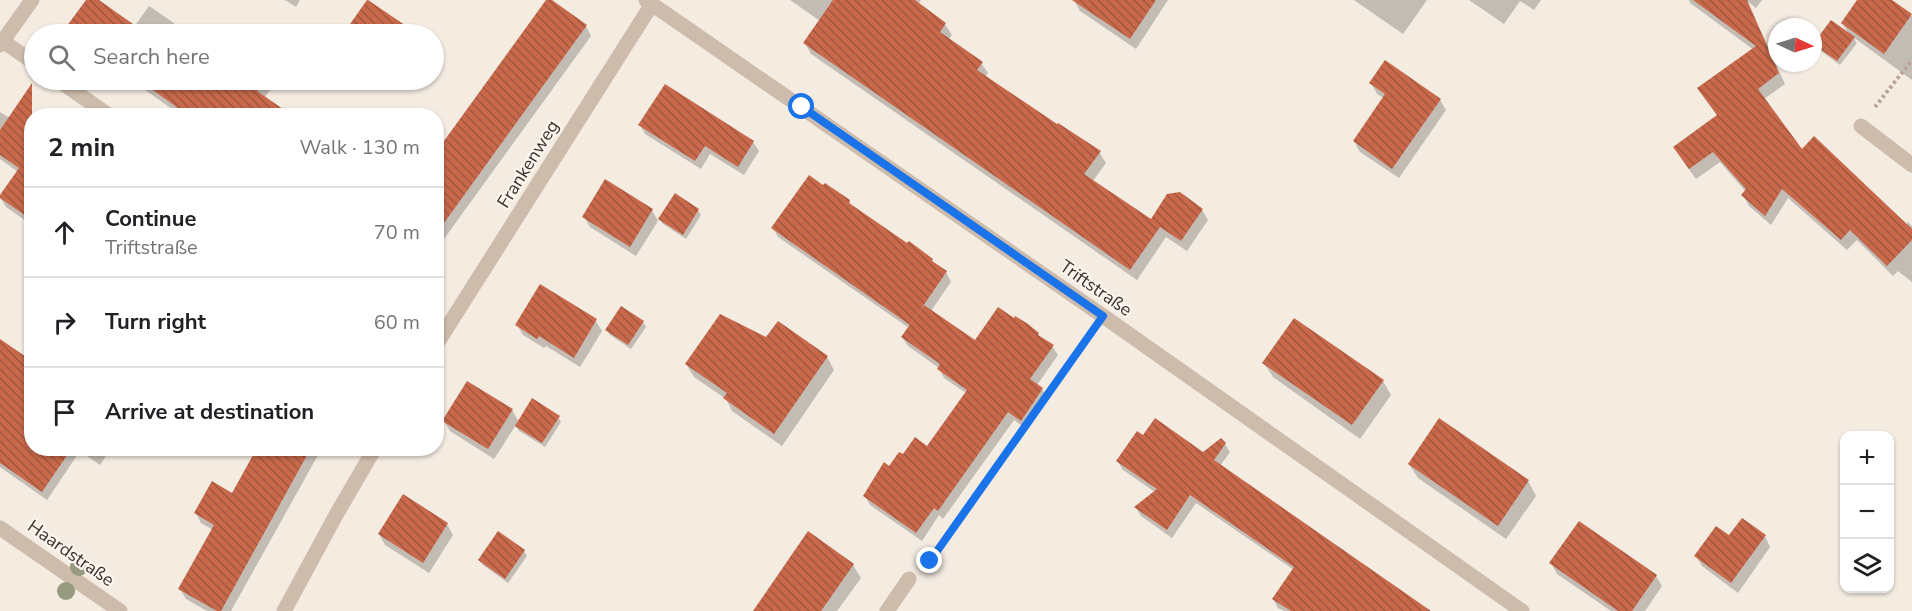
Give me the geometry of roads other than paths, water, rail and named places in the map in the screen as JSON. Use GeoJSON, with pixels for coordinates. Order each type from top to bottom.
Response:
{"type":"FeatureCollection","features":[{"type":"Feature","properties":{"kind":"street"},"geometry":{"type":"LineString","coordinates":[[24,57],[2,43],[32,0]]}},
{"type":"Feature","properties":{"kind":"street","name":"Triftstraße"},"geometry":{"type":"LineString","coordinates":[[649,2],[1103,316],[1522,611]]}},
{"type":"Feature","properties":{"kind":"street","name":"Frankenweg"},"geometry":{"type":"LineString","coordinates":[[444,333],[649,2]]}},
{"type":"Feature","properties":{"kind":"street"},"geometry":{"type":"LineString","coordinates":[[72,90],[98,108]]}},
{"type":"Feature","properties":{"kind":"street"},"geometry":{"type":"LineString","coordinates":[[1861,126],[1912,165]]}},
{"type":"Feature","properties":{"kind":"street"},"geometry":{"type":"LineString","coordinates":[[284,611],[370,456]]}},
{"type":"Feature","properties":{"kind":"street","name":"Haardstraße"},"geometry":{"type":"LineString","coordinates":[[0,528],[120,611]]}},
{"type":"Feature","properties":{"kind":"street"},"geometry":{"type":"LineString","coordinates":[[887,611],[909,579]]}}]}
